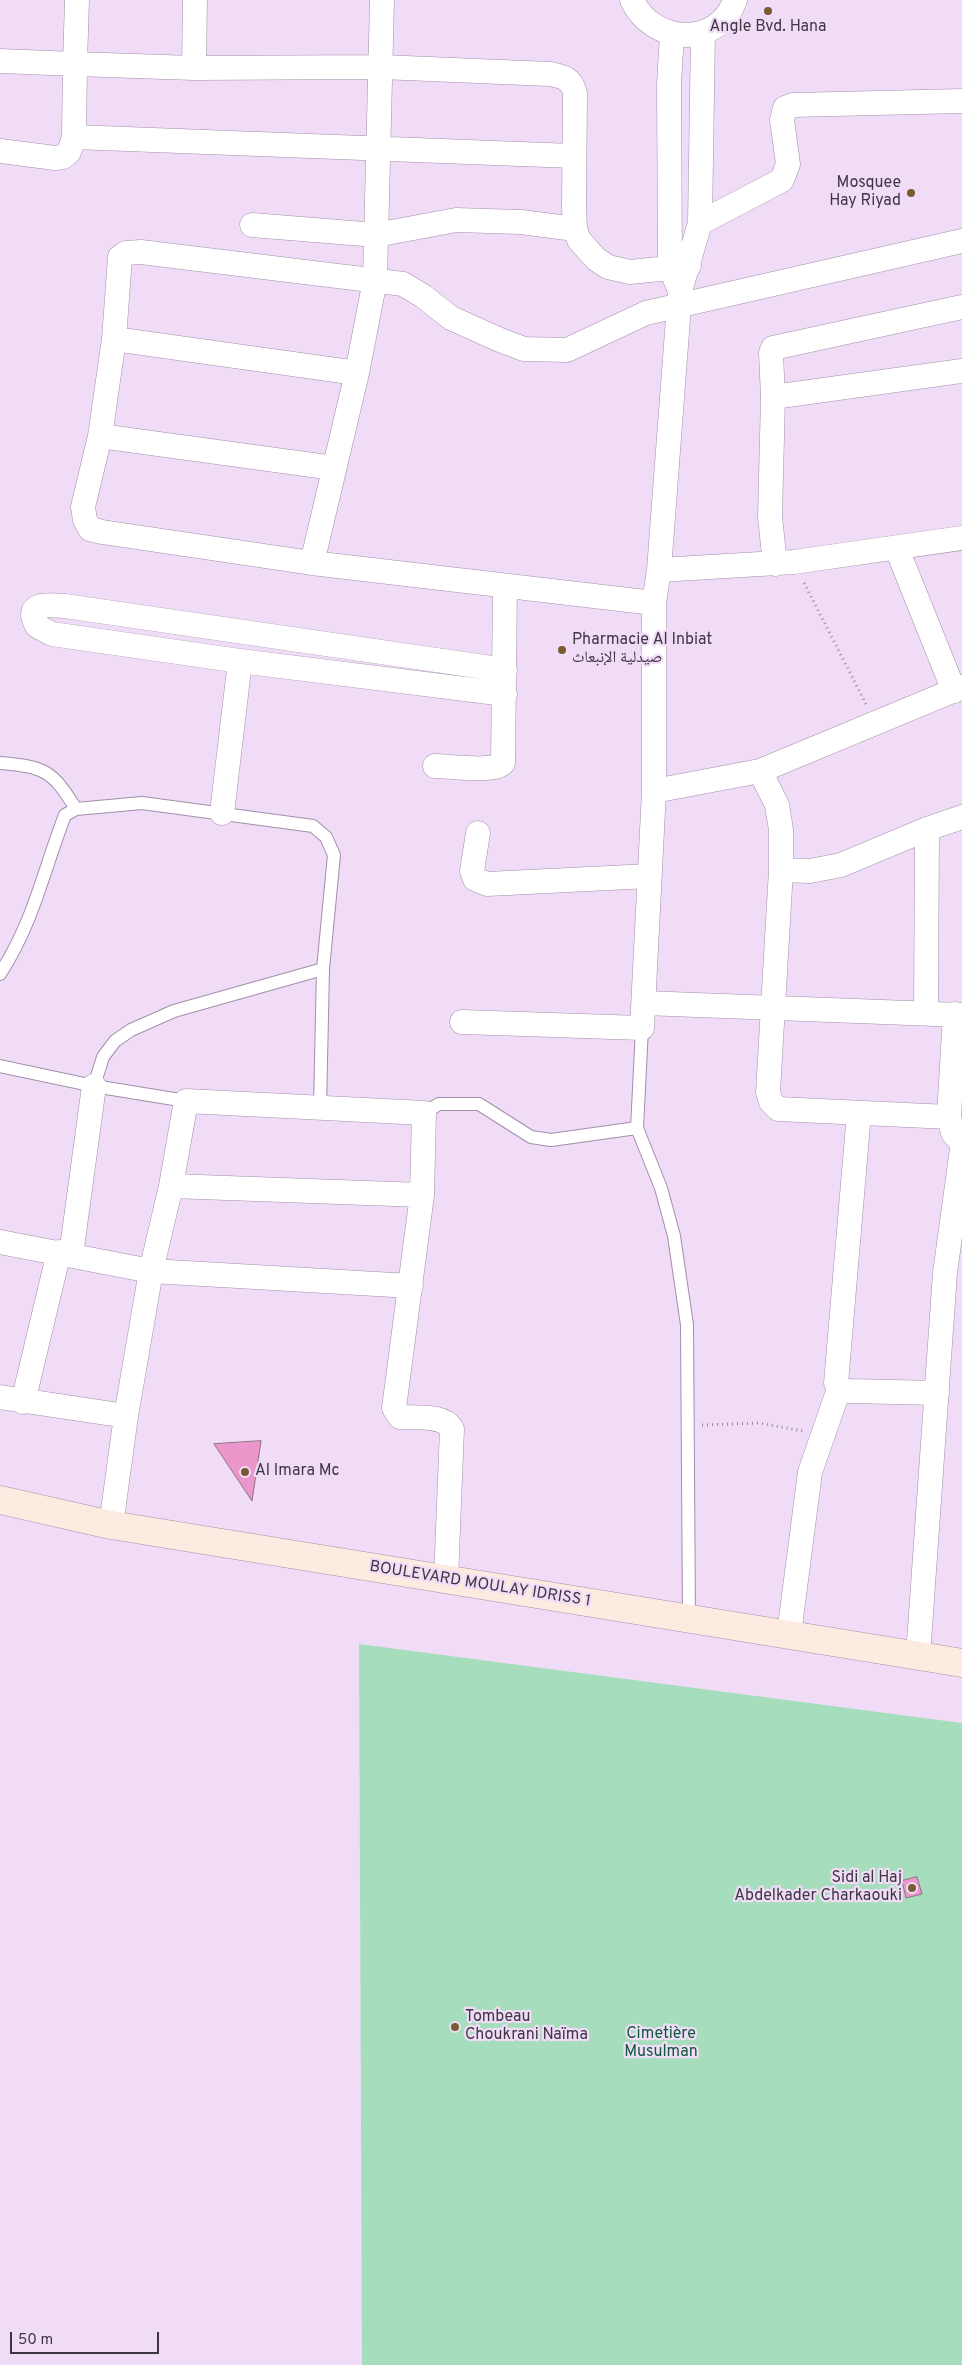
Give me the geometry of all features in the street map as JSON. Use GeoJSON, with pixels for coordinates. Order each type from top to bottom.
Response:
{"type":"FeatureCollection","features":[{"type":"Feature","properties":{"kind":"main road","name":"BOULEVARD MOULAY IDRISS 1"},"geometry":{"type":"LineString","coordinates":[[0,1500],[111,1525],[962,1663]]}},
{"type":"Feature","properties":{"kind":"street"},"geometry":{"type":"LineString","coordinates":[[0,151],[55,158],[63,157],[69,152],[74,136],[76,0]]}},
{"type":"Feature","properties":{"kind":"street"},"geometry":{"type":"LineString","coordinates":[[194,68],[195,0]]}},
{"type":"Feature","properties":{"kind":"street"},"geometry":{"type":"LineString","coordinates":[[312,563],[357,373],[375,280],[382,0]]}},
{"type":"Feature","properties":{"kind":"street"},"geometry":{"type":"LineString","coordinates":[[632,0],[636,10],[647,22],[661,31],[689,35],[703,32],[722,20],[735,0]]}},
{"type":"Feature","properties":{"kind":"street"},"geometry":{"type":"LineString","coordinates":[[680,266],[700,223],[703,32]]}},
{"type":"Feature","properties":{"kind":"street"},"geometry":{"type":"LineString","coordinates":[[462,1022],[642,1028],[654,791],[654,603],[659,570],[680,299],[680,266],[669,84],[672,34]]}},
{"type":"Feature","properties":{"kind":"street"},"geometry":{"type":"LineString","coordinates":[[0,61],[194,68],[381,67],[550,74],[566,78],[571,82],[574,93],[575,229],[579,240],[588,251],[608,267],[630,272],[680,266]]}},
{"type":"Feature","properties":{"kind":"street"},"geometry":{"type":"LineString","coordinates":[[700,223],[782,180],[788,164],[782,120],[785,108],[793,105],[849,102],[962,101]]}},
{"type":"Feature","properties":{"kind":"street"},"geometry":{"type":"LineString","coordinates":[[74,136],[573,156]]}},
{"type":"Feature","properties":{"kind":"street"},"geometry":{"type":"LineString","coordinates":[[252,226],[376,235],[456,220],[521,222],[575,229]]}},
{"type":"Feature","properties":{"kind":"street"},"geometry":{"type":"LineString","coordinates":[[654,603],[312,563],[112,534],[90,528],[85,520],[83,507],[100,436],[114,339],[120,257],[126,253],[141,252],[166,254],[402,284],[423,296],[451,318],[524,349],[566,350],[680,299],[962,242]]}},
{"type":"Feature","properties":{"kind":"street"},"geometry":{"type":"LineString","coordinates":[[784,563],[770,517],[773,398],[770,353],[773,348],[962,307]]}},
{"type":"Feature","properties":{"kind":"street"},"geometry":{"type":"LineString","coordinates":[[114,339],[357,373]]}},
{"type":"Feature","properties":{"kind":"street"},"geometry":{"type":"LineString","coordinates":[[773,398],[962,371]]}},
{"type":"Feature","properties":{"kind":"street"},"geometry":{"type":"LineString","coordinates":[[100,436],[334,468]]}},
{"type":"Feature","properties":{"kind":"street"},"geometry":{"type":"LineString","coordinates":[[659,570],[784,563],[896,549],[962,538]]}},
{"type":"Feature","properties":{"kind":"street"},"geometry":{"type":"LineString","coordinates":[[654,791],[760,771],[958,689],[896,549]]}},
{"type":"Feature","properties":{"kind":"street"},"geometry":{"type":"LineString","coordinates":[[435,766],[491,768],[501,766],[505,758],[505,587]]}},
{"type":"Feature","properties":{"kind":"street"},"geometry":{"type":"LineString","coordinates":[[504,670],[151,618],[49,605],[38,606],[33,615],[37,626],[52,634],[505,694]]}},
{"type":"Feature","properties":{"kind":"street"},"geometry":{"type":"LineString","coordinates":[[148,646],[151,618]]}},
{"type":"Feature","properties":{"kind":"street"},"geometry":{"type":"LineString","coordinates":[[222,813],[231,659],[229,630]]}},
{"type":"Feature","properties":{"kind":"street"},"geometry":{"type":"LineString","coordinates":[[350,674],[353,649]]}},
{"type":"Feature","properties":{"kind":"street"},"geometry":{"type":"LineString","coordinates":[[760,771],[777,805],[781,830],[781,870],[768,1092],[771,1102],[778,1109],[949,1117]]}},
{"type":"Feature","properties":{"kind":"street"},"geometry":{"type":"LineString","coordinates":[[781,870],[810,871],[841,865],[927,829],[962,817]]}},
{"type":"Feature","properties":{"kind":"street"},"geometry":{"type":"LineString","coordinates":[[926,1013],[927,829]]}},
{"type":"Feature","properties":{"kind":"street"},"geometry":{"type":"LineString","coordinates":[[478,833],[472,871],[475,879],[487,884],[650,876]]}},
{"type":"Feature","properties":{"kind":"street"},"geometry":{"type":"LineString","coordinates":[[644,1002],[959,1015],[949,1117],[953,1133],[962,1143]]}},
{"type":"Feature","properties":{"kind":"street"},"geometry":{"type":"LineString","coordinates":[[23,1402],[65,1253],[94,1086]]}},
{"type":"Feature","properties":{"kind":"street"},"geometry":{"type":"LineString","coordinates":[[111,1525],[126,1416],[152,1270],[171,1186],[186,1102],[424,1112],[422,1194],[412,1286],[394,1408],[400,1417],[441,1420],[449,1425],[452,1430],[446,1579]]}},
{"type":"Feature","properties":{"kind":"street"},"geometry":{"type":"LineString","coordinates":[[789,1634],[810,1472],[839,1389],[836,1376],[859,1113]]}},
{"type":"Feature","properties":{"kind":"street"},"geometry":{"type":"LineString","coordinates":[[918,1656],[945,1273],[962,1149]]}},
{"type":"Feature","properties":{"kind":"street"},"geometry":{"type":"LineString","coordinates":[[171,1186],[422,1194]]}},
{"type":"Feature","properties":{"kind":"street"},"geometry":{"type":"LineString","coordinates":[[0,1242],[152,1270],[412,1286]]}},
{"type":"Feature","properties":{"kind":"street"},"geometry":{"type":"LineString","coordinates":[[839,1389],[936,1393]]}},
{"type":"Feature","properties":{"kind":"street"},"geometry":{"type":"LineString","coordinates":[[0,1398],[126,1416]]}},
{"type":"Feature","properties":{"kind":"lane"},"geometry":{"type":"LineString","coordinates":[[0,763],[42,770],[58,781],[76,809]]}},
{"type":"Feature","properties":{"kind":"lane"},"geometry":{"type":"LineString","coordinates":[[0,974],[30,919],[65,815],[76,809],[142,803],[313,826],[326,836],[334,855],[323,969],[320,1108]]}},
{"type":"Feature","properties":{"kind":"lane"},"geometry":{"type":"LineString","coordinates":[[94,1086],[104,1057],[115,1041],[131,1030],[174,1011],[323,969]]}},
{"type":"Feature","properties":{"kind":"lane"},"geometry":{"type":"LineString","coordinates":[[642,1028],[637,1128],[661,1188],[674,1236],[687,1325],[689,1619]]}},
{"type":"Feature","properties":{"kind":"lane"},"geometry":{"type":"LineString","coordinates":[[0,1066],[94,1086],[186,1102]]}},
{"type":"Feature","properties":{"kind":"lane"},"geometry":{"type":"LineString","coordinates":[[424,1112],[439,1104],[479,1104],[531,1137],[551,1140],[637,1128]]}},
{"type":"Feature","properties":{"kind":"path"},"geometry":{"type":"LineString","coordinates":[[784,563],[875,722]]}},
{"type":"Feature","properties":{"kind":"path"},"geometry":{"type":"LineString","coordinates":[[689,1426],[759,1423],[824,1435]]}},
{"type":"Feature","properties":{"kind":"green space","name":"Cimetière Musulman"},"geometry":{"type":"Polygon","coordinates":[[[359,1644],[962,1723],[962,2365],[362,2365],[359,1644]]]}},
{"type":"Feature","properties":{"kind":"building","name":"Al Imara Mc"},"geometry":{"type":"Polygon","coordinates":[[[261,1441],[252,1501],[214,1444],[261,1441]]]}},
{"type":"Feature","properties":{"kind":"building","name":"Sidi al Haj Abdelkader Charkaouki"},"geometry":{"type":"Polygon","coordinates":[[[917,1877],[922,1894],[906,1898],[902,1881],[917,1877]]]}},
{"type":"Feature","properties":{"kind":"place","name":"Angle Bvd. Hana"},"geometry":{"type":"Point","coordinates":[768,11]}},
{"type":"Feature","properties":{"kind":"place","name":"Mosquee Hay Riyad"},"geometry":{"type":"Point","coordinates":[911,193]}},
{"type":"Feature","properties":{"kind":"place","name":"Pharmacie Al Inbiat صيدلية الإنبعاث"},"geometry":{"type":"Point","coordinates":[562,650]}},
{"type":"Feature","properties":{"kind":"place","name":"Al Imara Mc"},"geometry":{"type":"Point","coordinates":[245,1472]}},
{"type":"Feature","properties":{"kind":"place","name":"Sidi al Haj Abdelkader Charkaouki"},"geometry":{"type":"Point","coordinates":[912,1888]}},
{"type":"Feature","properties":{"kind":"place","name":"Tombeau Choukrani Naïma"},"geometry":{"type":"Point","coordinates":[455,2027]}}]}
